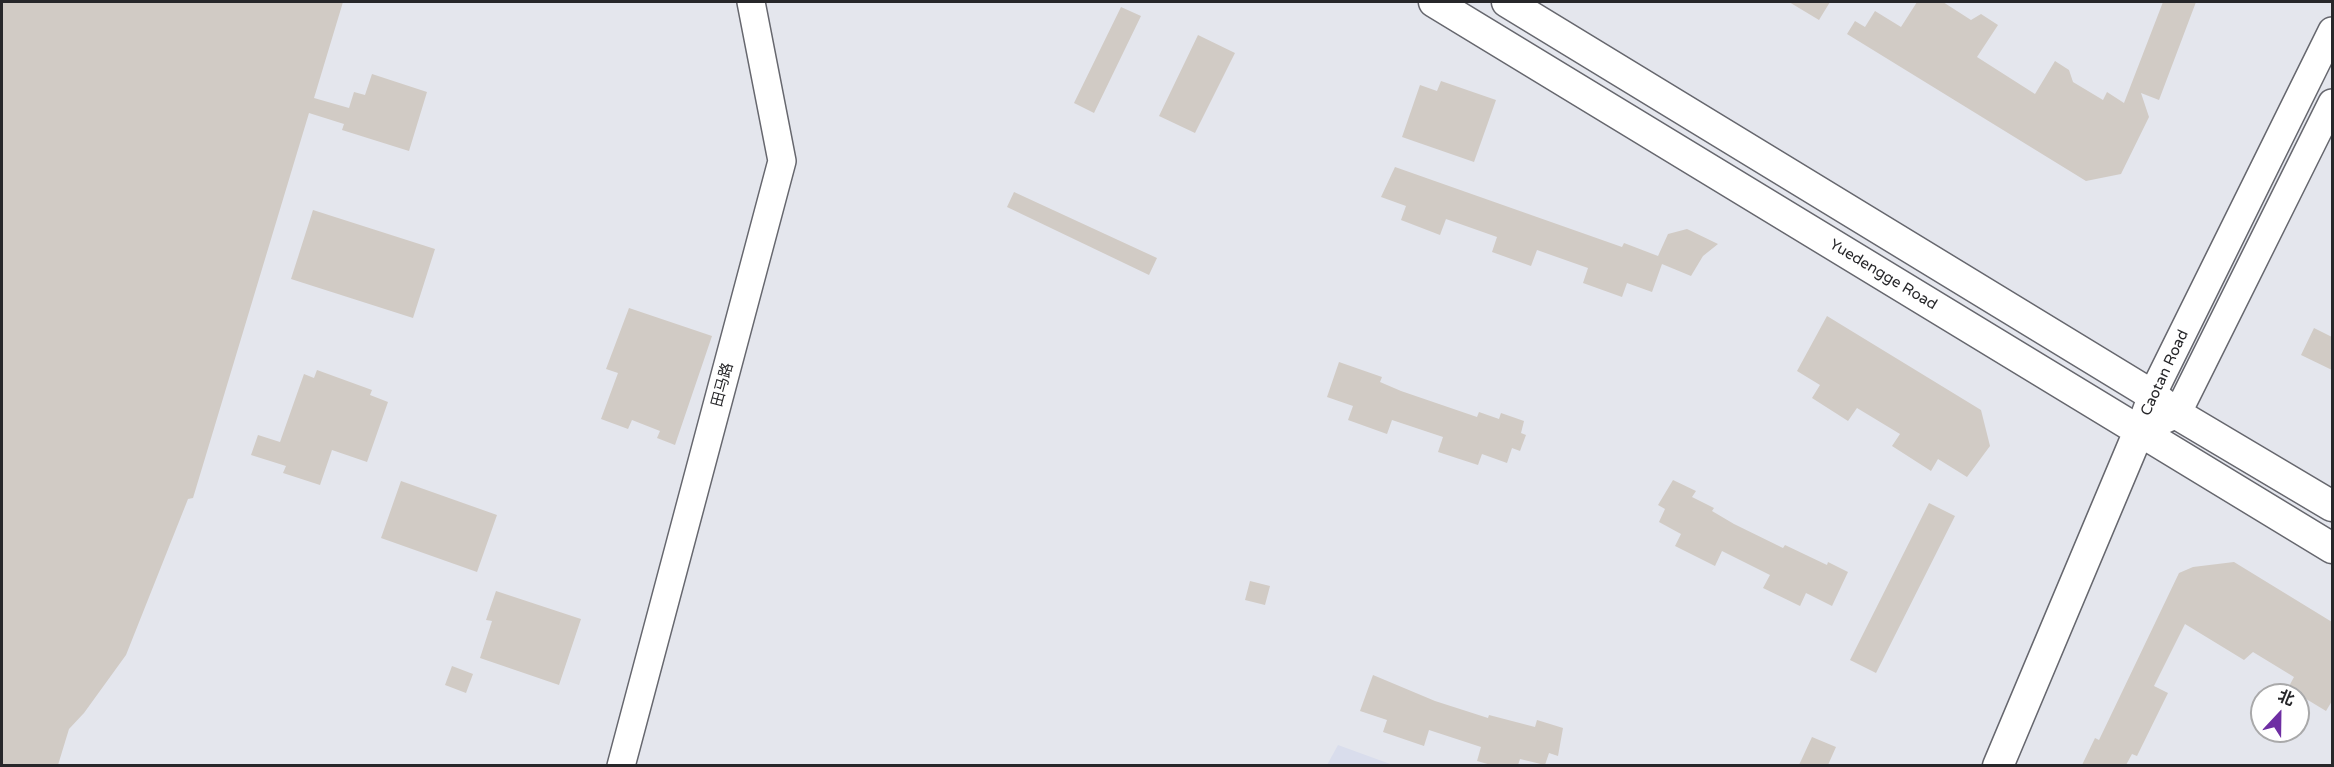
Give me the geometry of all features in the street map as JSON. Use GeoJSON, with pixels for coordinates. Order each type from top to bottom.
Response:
{"type":"FeatureCollection","features":[{"type":"Feature","properties":{"kind":"main road","name":"Yuedengge Road"},"geometry":{"type":"LineString","coordinates":[[1434,2],[2332,548]]}},
{"type":"Feature","properties":{"kind":"main road"},"geometry":{"type":"LineString","coordinates":[[1507,2],[2152,395],[2177,414],[2332,506]]}},
{"type":"Feature","properties":{"kind":"main road"},"geometry":{"type":"LineString","coordinates":[[1998,765],[2139,431]]}},
{"type":"Feature","properties":{"kind":"street","name":"田马路"},"geometry":{"type":"LineString","coordinates":[[621,765],[782,161],[752,2]]}},
{"type":"Feature","properties":{"kind":"street","name":"Caotan Road"},"geometry":{"type":"LineString","coordinates":[[2139,431],[2152,395],[2332,31]]}},
{"type":"Feature","properties":{"kind":"street","name":"Caotan Road"},"geometry":{"type":"LineString","coordinates":[[2139,431],[2177,414],[2332,103]]}},
{"type":"Feature","properties":{"kind":"shaded area"},"geometry":{"type":"Polygon","coordinates":[[[1338,745],[1393,765],[1327,765],[1338,745]]]}},
{"type":"Feature","properties":{"kind":"building"},"geometry":{"type":"Polygon","coordinates":[[[2,2],[343,2],[314,98],[349,108],[354,92],[365,95],[372,74],[427,92],[409,151],[342,130],[344,124],[309,113],[193,498],[188,499],[126,655],[84,713],[69,729],[58,765],[2,765],[2,2]]]}},
{"type":"Feature","properties":{"kind":"building"},"geometry":{"type":"Polygon","coordinates":[[[1789,2],[1830,2],[1819,20],[1789,2]]]}},
{"type":"Feature","properties":{"kind":"building"},"geometry":{"type":"Polygon","coordinates":[[[1917,2],[1943,2],[1971,20],[1981,14],[1998,25],[1977,57],[2035,94],[2055,61],[2069,70],[2073,82],[2103,100],[2107,92],[2124,103],[2163,2],[2196,2],[2159,100],[2141,93],[2149,117],[2121,174],[2086,181],[1847,34],[1855,21],[1865,27],[1875,11],[1901,27],[1917,2]]]}},
{"type":"Feature","properties":{"kind":"building"},"geometry":{"type":"Polygon","coordinates":[[[1121,7],[1141,16],[1094,113],[1074,103],[1121,7]]]}},
{"type":"Feature","properties":{"kind":"building"},"geometry":{"type":"Polygon","coordinates":[[[1198,35],[1235,53],[1195,133],[1159,116],[1198,35]]]}},
{"type":"Feature","properties":{"kind":"building"},"geometry":{"type":"Polygon","coordinates":[[[1441,81],[1496,100],[1474,162],[1402,137],[1420,85],[1437,91],[1441,81]]]}},
{"type":"Feature","properties":{"kind":"building"},"geometry":{"type":"Polygon","coordinates":[[[1395,167],[1622,247],[1624,243],[1658,256],[1668,234],[1687,229],[1718,244],[1703,256],[1691,276],[1662,264],[1652,292],[1627,283],[1622,297],[1583,283],[1588,268],[1537,250],[1531,266],[1492,252],[1497,237],[1446,219],[1440,235],[1401,220],[1406,206],[1381,197],[1395,167]]]}},
{"type":"Feature","properties":{"kind":"building"},"geometry":{"type":"Polygon","coordinates":[[[1014,192],[1157,258],[1149,275],[1007,207],[1014,192]]]}},
{"type":"Feature","properties":{"kind":"building"},"geometry":{"type":"Polygon","coordinates":[[[313,210],[435,249],[413,318],[291,279],[313,210]]]}},
{"type":"Feature","properties":{"kind":"building"},"geometry":{"type":"Polygon","coordinates":[[[629,308],[712,336],[675,445],[657,438],[660,431],[632,420],[628,429],[601,419],[618,373],[606,369],[629,308]]]}},
{"type":"Feature","properties":{"kind":"building"},"geometry":{"type":"Polygon","coordinates":[[[1827,316],[1981,410],[1990,446],[1967,477],[1938,459],[1931,471],[1892,446],[1900,434],[1857,408],[1848,421],[1812,398],[1820,385],[1797,371],[1827,316]]]}},
{"type":"Feature","properties":{"kind":"building"},"geometry":{"type":"Polygon","coordinates":[[[2314,328],[2332,337],[2332,370],[2301,355],[2314,328]]]}},
{"type":"Feature","properties":{"kind":"building"},"geometry":{"type":"Polygon","coordinates":[[[1339,362],[1382,377],[1380,382],[1401,391],[1477,417],[1479,412],[1499,419],[1501,413],[1524,421],[1521,433],[1526,435],[1520,451],[1512,448],[1507,463],[1482,454],[1478,465],[1438,452],[1443,437],[1392,420],[1387,434],[1348,420],[1353,406],[1327,397],[1339,362]]]}},
{"type":"Feature","properties":{"kind":"building"},"geometry":{"type":"Polygon","coordinates":[[[317,370],[372,390],[370,395],[388,402],[367,462],[332,450],[320,485],[283,473],[286,466],[251,455],[258,435],[280,442],[304,374],[314,378],[317,370]]]}},
{"type":"Feature","properties":{"kind":"building"},"geometry":{"type":"Polygon","coordinates":[[[1673,480],[1696,491],[1692,497],[1714,508],[1712,511],[1734,524],[1783,548],[1785,545],[1827,565],[1828,562],[1848,572],[1832,606],[1806,593],[1800,606],[1763,588],[1770,575],[1722,551],[1715,566],[1675,546],[1681,534],[1659,522],[1665,509],[1658,505],[1673,480]]]}},
{"type":"Feature","properties":{"kind":"building"},"geometry":{"type":"Polygon","coordinates":[[[401,481],[497,515],[477,572],[381,538],[401,481]]]}},
{"type":"Feature","properties":{"kind":"building"},"geometry":{"type":"Polygon","coordinates":[[[1929,503],[1955,516],[1876,673],[1850,660],[1929,503]]]}},
{"type":"Feature","properties":{"kind":"building"},"geometry":{"type":"Polygon","coordinates":[[[2234,562],[2332,622],[2332,701],[2326,711],[2310,701],[2310,683],[2291,683],[2294,677],[2253,652],[2244,660],[2185,624],[2154,686],[2168,693],[2137,756],[2132,754],[2126,765],[2082,765],[2095,738],[2099,740],[2179,573],[2193,567],[2234,562]]]}},
{"type":"Feature","properties":{"kind":"building"},"geometry":{"type":"Polygon","coordinates":[[[1250,581],[1270,586],[1265,605],[1245,600],[1250,581]]]}},
{"type":"Feature","properties":{"kind":"building"},"geometry":{"type":"Polygon","coordinates":[[[496,591],[581,619],[559,685],[480,658],[492,621],[486,620],[496,591]]]}},
{"type":"Feature","properties":{"kind":"building"},"geometry":{"type":"Polygon","coordinates":[[[452,666],[473,674],[466,693],[445,685],[452,666]]]}},
{"type":"Feature","properties":{"kind":"building"},"geometry":{"type":"Polygon","coordinates":[[[1373,675],[1435,701],[1488,718],[1489,715],[1535,727],[1537,720],[1563,728],[1558,756],[1549,753],[1545,765],[1520,759],[1518,765],[1491,765],[1477,761],[1481,747],[1429,730],[1424,746],[1383,732],[1387,720],[1360,711],[1373,675]]]}},
{"type":"Feature","properties":{"kind":"building"},"geometry":{"type":"Polygon","coordinates":[[[1812,737],[1836,747],[1828,765],[1799,765],[1812,737]]]}}]}
